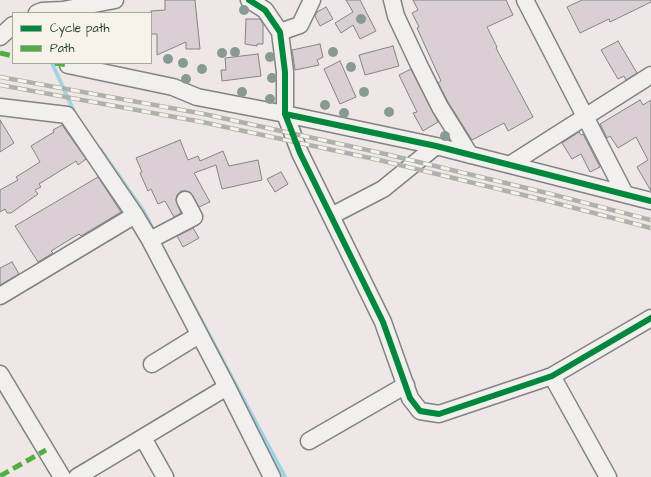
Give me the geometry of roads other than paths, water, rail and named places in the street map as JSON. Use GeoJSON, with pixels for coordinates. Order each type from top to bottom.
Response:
{"type":"FeatureCollection","features":[{"type":"Feature","properties":{"kind":"street"},"geometry":{"type":"LineString","coordinates":[[39,8],[115,0]]}},
{"type":"Feature","properties":{"kind":"street"},"geometry":{"type":"LineString","coordinates":[[249,0],[265,10],[280,32],[285,72],[285,114],[300,153],[383,322],[410,398],[420,411],[439,414],[552,376],[651,318]]}},
{"type":"Feature","properties":{"kind":"street"},"geometry":{"type":"LineString","coordinates":[[280,32],[300,25],[312,0]]}},
{"type":"Feature","properties":{"kind":"street"},"geometry":{"type":"LineString","coordinates":[[392,0],[396,16],[422,72],[440,107],[470,155]]}},
{"type":"Feature","properties":{"kind":"street"},"geometry":{"type":"LineString","coordinates":[[526,0],[624,194]]}},
{"type":"Feature","properties":{"kind":"street"},"geometry":{"type":"LineString","coordinates":[[0,38],[12,26]]}},
{"type":"Feature","properties":{"kind":"street"},"geometry":{"type":"LineString","coordinates":[[68,66],[173,86],[197,97],[436,146],[651,201]]}},
{"type":"Feature","properties":{"kind":"street"},"geometry":{"type":"LineString","coordinates":[[510,164],[651,75]]}},
{"type":"Feature","properties":{"kind":"street"},"geometry":{"type":"LineString","coordinates":[[0,107],[67,115],[135,215],[150,240],[272,477]]}},
{"type":"Feature","properties":{"kind":"street"},"geometry":{"type":"LineString","coordinates":[[330,216],[383,189],[436,146]]}},
{"type":"Feature","properties":{"kind":"street"},"geometry":{"type":"LineString","coordinates":[[150,240],[194,218],[185,200]]}},
{"type":"Feature","properties":{"kind":"street"},"geometry":{"type":"LineString","coordinates":[[0,296],[135,215]]}},
{"type":"Feature","properties":{"kind":"street"},"geometry":{"type":"LineString","coordinates":[[152,364],[199,335]]}},
{"type":"Feature","properties":{"kind":"street"},"geometry":{"type":"LineString","coordinates":[[0,374],[62,477]]}},
{"type":"Feature","properties":{"kind":"street"},"geometry":{"type":"LineString","coordinates":[[552,376],[608,477]]}},
{"type":"Feature","properties":{"kind":"street"},"geometry":{"type":"LineString","coordinates":[[309,441],[406,386]]}},
{"type":"Feature","properties":{"kind":"street"},"geometry":{"type":"LineString","coordinates":[[77,477],[227,387]]}},
{"type":"Feature","properties":{"kind":"street"},"geometry":{"type":"LineString","coordinates":[[143,438],[165,477]]}},
{"type":"Feature","properties":{"kind":"waterway"},"geometry":{"type":"LineString","coordinates":[[52,64],[75,114]]}},
{"type":"Feature","properties":{"kind":"waterway"},"geometry":{"type":"LineString","coordinates":[[100,149],[144,212],[155,233]]}},
{"type":"Feature","properties":{"kind":"waterway"},"geometry":{"type":"LineString","coordinates":[[160,243],[285,477]]}},
{"type":"Feature","properties":{"kind":"railway"},"geometry":{"type":"LineString","coordinates":[[0,77],[204,114],[381,153],[651,220]]}},
{"type":"Feature","properties":{"kind":"railway"},"geometry":{"type":"LineString","coordinates":[[0,85],[202,122],[379,160],[548,201],[651,228]]}}]}
